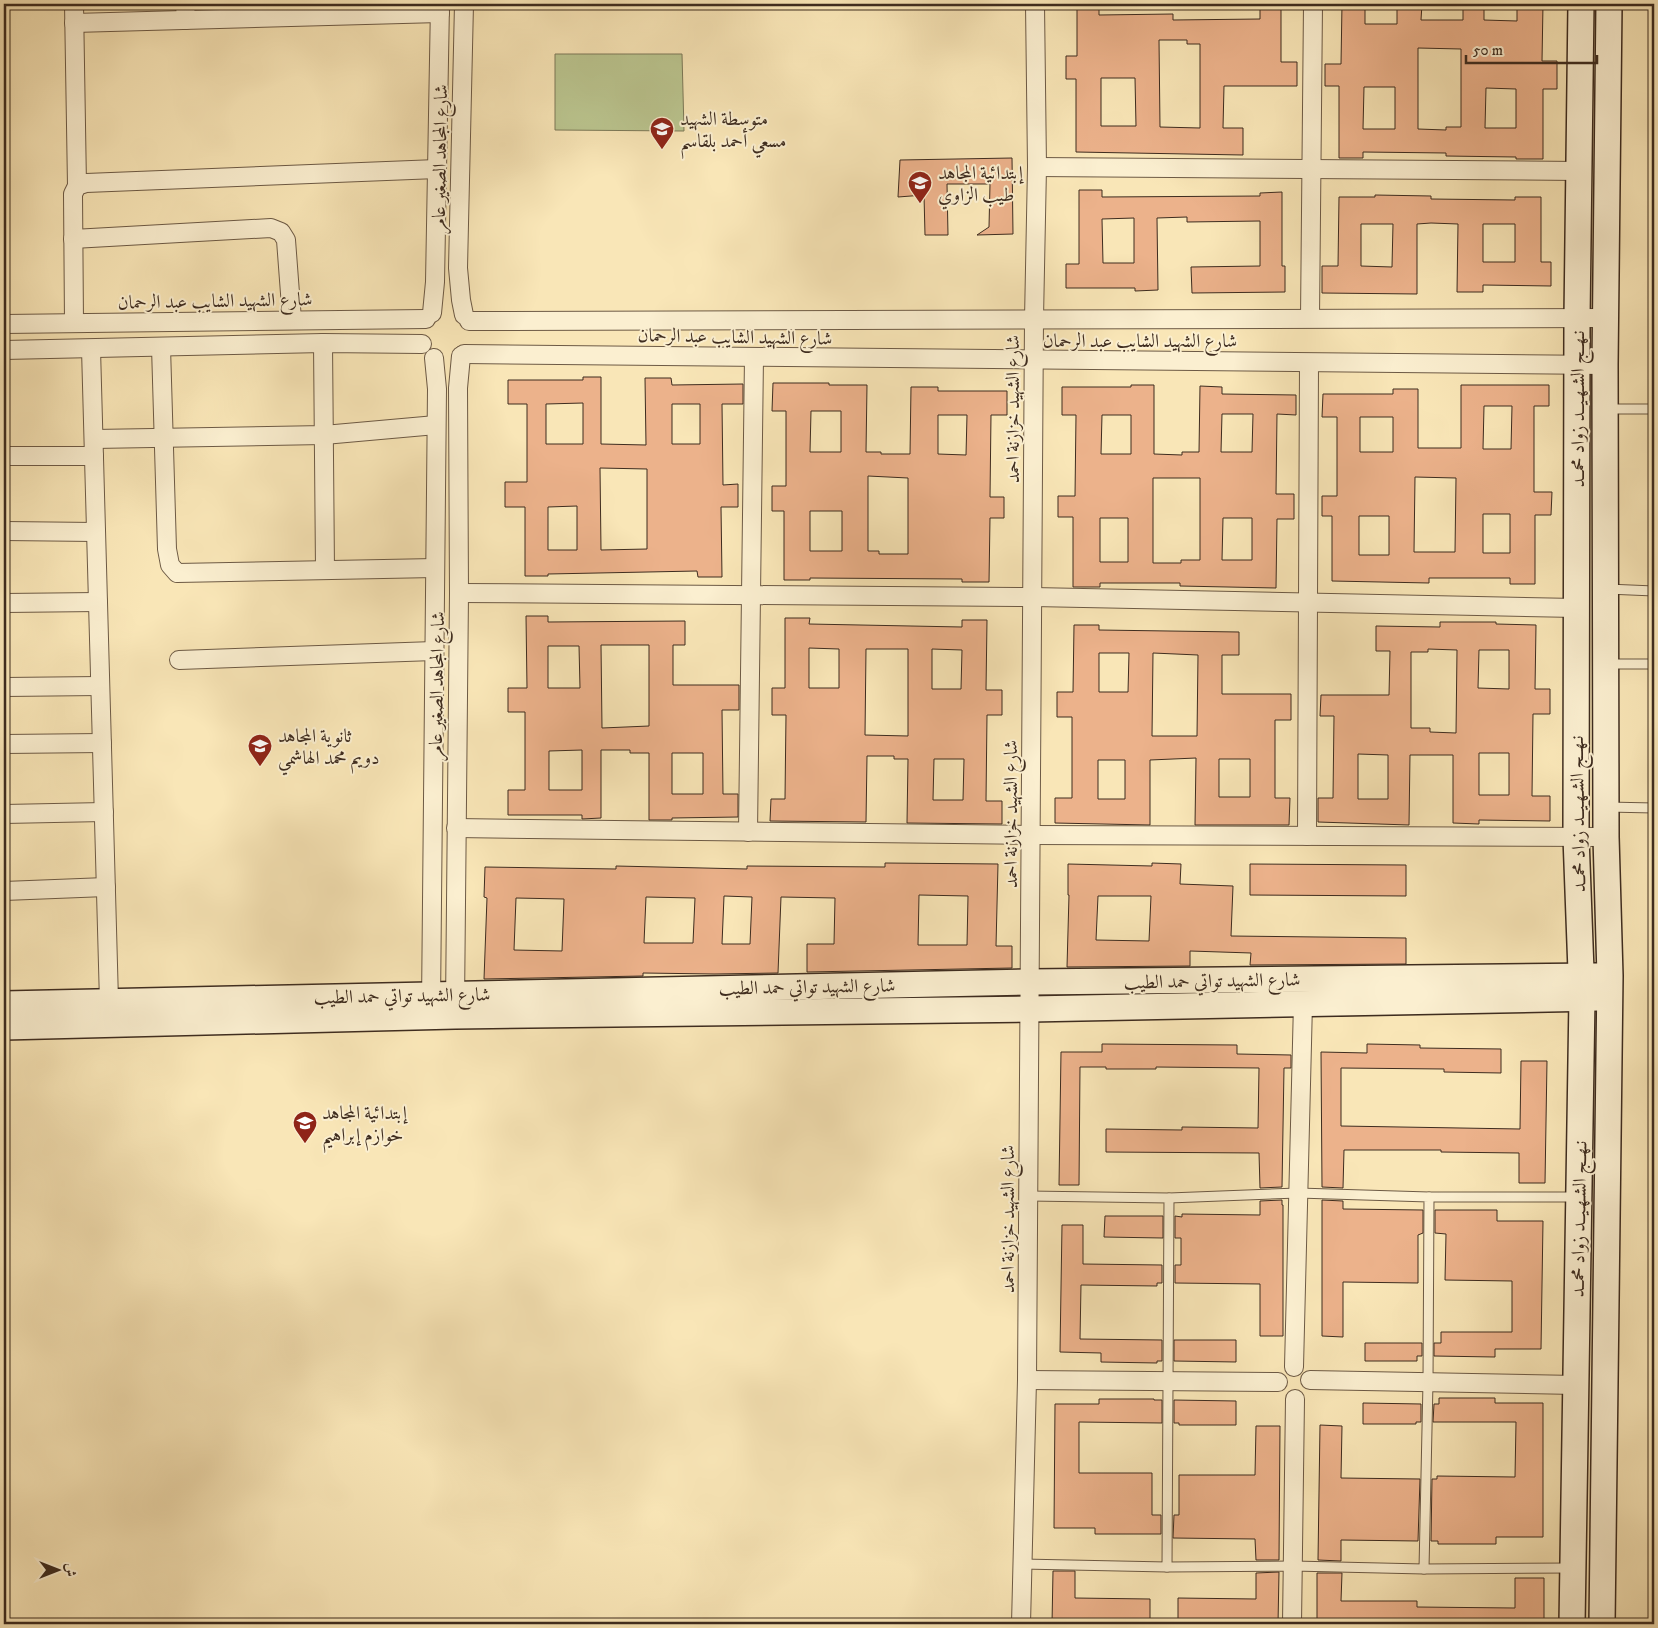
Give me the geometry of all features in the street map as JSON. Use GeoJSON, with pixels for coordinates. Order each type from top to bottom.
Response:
{"type":"FeatureCollection","features":[{"type":"Feature","properties":{"kind":"main road","name":"نـهــج الشـهـيــد زواد محمــد"},"geometry":{"type":"LineString","coordinates":[[1572,1624],[1582,987],[1576,837],[1577,318],[1581,4]]}},
{"type":"Feature","properties":{"kind":"main road","name":"نـهــج الشـهـيــد زواد محمــد"},"geometry":{"type":"LineString","coordinates":[[1602,1624],[1610,987],[1606,837],[1605,409],[1609,4]]}},
{"type":"Feature","properties":{"kind":"main road","name":"شارع الشهيد تواتي حمد الطيب"},"geometry":{"type":"LineString","coordinates":[[4,1027],[443,1005],[1030,982],[1610,987]]}},
{"type":"Feature","properties":{"kind":"main road","name":"شارع الشهيد تواتي حمد الطيب"},"geometry":{"type":"LineString","coordinates":[[4,1004],[109,1001],[1030,1009],[1303,1003],[1582,987]]}},
{"type":"Feature","properties":{"kind":"street"},"geometry":{"type":"LineString","coordinates":[[74,4],[77,186],[73,194],[74,323]]}},
{"type":"Feature","properties":{"kind":"street","name":"شارع المجاهد الصغير عامر"},"geometry":{"type":"LineString","coordinates":[[464,4],[458,268],[461,300],[466,318]]}},
{"type":"Feature","properties":{"kind":"street","name":"شارع الشهيد خزازنة احمد"},"geometry":{"type":"LineString","coordinates":[[1021,1624],[1027,1380],[1034,319],[1037,167],[1035,4]]}},
{"type":"Feature","properties":{"kind":"street"},"geometry":{"type":"LineString","coordinates":[[1310,318],[1313,4]]}},
{"type":"Feature","properties":{"kind":"street"},"geometry":{"type":"LineString","coordinates":[[74,23],[186,12],[440,8]]}},
{"type":"Feature","properties":{"kind":"street","name":"شارع المجاهد الصغير عامر"},"geometry":{"type":"LineString","coordinates":[[429,316],[435,282],[440,8]]}},
{"type":"Feature","properties":{"kind":"street"},"geometry":{"type":"LineString","coordinates":[[1037,167],[1579,170]]}},
{"type":"Feature","properties":{"kind":"street"},"geometry":{"type":"LineString","coordinates":[[77,186],[86,183],[437,169]]}},
{"type":"Feature","properties":{"kind":"street"},"geometry":{"type":"LineString","coordinates":[[73,239],[271,228],[281,232],[286,240],[292,320]]}},
{"type":"Feature","properties":{"kind":"street"},"geometry":{"type":"LineString","coordinates":[[448,309],[456,311],[466,318],[472,328],[472,342],[462,355],[452,360],[443,360],[434,358],[429,354],[422,344],[421,335],[422,326],[429,316],[440,310],[448,309]]}},
{"type":"Feature","properties":{"kind":"street","name":"شارع الشهيد الشايب عبد الرحمان"},"geometry":{"type":"LineString","coordinates":[[4,324],[429,316]]}},
{"type":"Feature","properties":{"kind":"street","name":"شارع الشهيد الشايب عبد الرحمان"},"geometry":{"type":"LineString","coordinates":[[466,318],[1605,318]]}},
{"type":"Feature","properties":{"kind":"street"},"geometry":{"type":"LineString","coordinates":[[4,350],[323,343],[422,344]]}},
{"type":"Feature","properties":{"kind":"street"},"geometry":{"type":"LineString","coordinates":[[323,343],[325,570]]}},
{"type":"Feature","properties":{"kind":"street"},"geometry":{"type":"LineString","coordinates":[[161,347],[167,549],[170,565],[177,573],[435,568]]}},
{"type":"Feature","properties":{"kind":"street"},"geometry":{"type":"LineString","coordinates":[[91,349],[109,1001]]}},
{"type":"Feature","properties":{"kind":"street","name":"شارع المجاهد الصغير عامر"},"geometry":{"type":"LineString","coordinates":[[443,1005],[456,828],[459,593],[458,388],[462,355]]}},
{"type":"Feature","properties":{"kind":"street","name":"شارع الشهيد الشايب عبد الرحمان"},"geometry":{"type":"LineString","coordinates":[[462,355],[1605,365]]}},
{"type":"Feature","properties":{"kind":"street"},"geometry":{"type":"LineString","coordinates":[[748,832],[754,357]]}},
{"type":"Feature","properties":{"kind":"street","name":"شارع المجاهد الصغير عامر"},"geometry":{"type":"LineString","coordinates":[[434,358],[437,389],[434,651],[443,1005]]}},
{"type":"Feature","properties":{"kind":"street"},"geometry":{"type":"LineString","coordinates":[[1307,836],[1309,362]]}},
{"type":"Feature","properties":{"kind":"street"},"geometry":{"type":"LineString","coordinates":[[4,456],[165,438],[324,435],[436,425]]}},
{"type":"Feature","properties":{"kind":"street"},"geometry":{"type":"LineString","coordinates":[[4,531],[96,532]]}},
{"type":"Feature","properties":{"kind":"street"},"geometry":{"type":"LineString","coordinates":[[459,593],[1033,597],[1576,608]]}},
{"type":"Feature","properties":{"kind":"street"},"geometry":{"type":"LineString","coordinates":[[4,603],[98,602]]}},
{"type":"Feature","properties":{"kind":"street"},"geometry":{"type":"LineString","coordinates":[[179,660],[434,651]]}},
{"type":"Feature","properties":{"kind":"street"},"geometry":{"type":"LineString","coordinates":[[4,687],[100,686]]}},
{"type":"Feature","properties":{"kind":"street"},"geometry":{"type":"LineString","coordinates":[[4,744],[102,743]]}},
{"type":"Feature","properties":{"kind":"street"},"geometry":{"type":"LineString","coordinates":[[4,814],[104,812]]}},
{"type":"Feature","properties":{"kind":"street"},"geometry":{"type":"LineString","coordinates":[[456,828],[1031,835],[1606,837]]}},
{"type":"Feature","properties":{"kind":"street"},"geometry":{"type":"LineString","coordinates":[[4,891],[106,887]]}},
{"type":"Feature","properties":{"kind":"street"},"geometry":{"type":"LineString","coordinates":[[1294,1367],[1303,1003]]}},
{"type":"Feature","properties":{"kind":"street"},"geometry":{"type":"LineString","coordinates":[[1294,1367],[1305,1371],[1310,1380],[1309,1389],[1303,1396],[1295,1399],[1283,1394],[1278,1382],[1283,1371],[1294,1367]]}},
{"type":"Feature","properties":{"kind":"street"},"geometry":{"type":"LineString","coordinates":[[1027,1380],[1278,1382]]}},
{"type":"Feature","properties":{"kind":"street"},"geometry":{"type":"LineString","coordinates":[[1310,1380],[1576,1385]]}},
{"type":"Feature","properties":{"kind":"street"},"geometry":{"type":"LineString","coordinates":[[1292,1624],[1295,1399]]}},
{"type":"Feature","properties":{"kind":"lane"},"geometry":{"type":"LineString","coordinates":[[1605,409],[1654,409]]}},
{"type":"Feature","properties":{"kind":"lane"},"geometry":{"type":"LineString","coordinates":[[1606,589],[1654,591]]}},
{"type":"Feature","properties":{"kind":"lane"},"geometry":{"type":"LineString","coordinates":[[1606,664],[1654,664]]}},
{"type":"Feature","properties":{"kind":"lane"},"geometry":{"type":"LineString","coordinates":[[1606,807],[1654,808]]}},
{"type":"Feature","properties":{"kind":"lane"},"geometry":{"type":"LineString","coordinates":[[1028,1196],[1169,1198],[1298,1193],[1429,1197],[1579,1197]]}},
{"type":"Feature","properties":{"kind":"lane"},"geometry":{"type":"LineString","coordinates":[[1424,1568],[1429,1197]]}},
{"type":"Feature","properties":{"kind":"lane"},"geometry":{"type":"LineString","coordinates":[[1167,1567],[1169,1198]]}},
{"type":"Feature","properties":{"kind":"lane"},"geometry":{"type":"LineString","coordinates":[[1022,1564],[1167,1567],[1573,1568]]}},
{"type":"Feature","properties":{"kind":"green space"},"geometry":{"type":"Polygon","coordinates":[[[555,54],[682,54],[684,131],[555,130],[555,54]]]}},
{"type":"Feature","properties":{"kind":"building"},"geometry":{"type":"Polygon","coordinates":[[[1077,4],[1099,4],[1099,15],[1173,14],[1173,20],[1260,19],[1260,4],[1281,4],[1281,62],[1297,62],[1297,86],[1224,86],[1223,128],[1243,128],[1243,155],[1076,152],[1076,79],[1066,79],[1066,56],[1077,56],[1077,4]],[[1159,40],[1160,127],[1200,128],[1200,44],[1187,44],[1187,40],[1159,40]],[[1101,78],[1101,126],[1136,126],[1135,78],[1101,78]]]}},
{"type":"Feature","properties":{"kind":"building"},"geometry":{"type":"Polygon","coordinates":[[[1342,4],[1365,4],[1365,24],[1397,24],[1397,4],[1422,4],[1421,20],[1463,20],[1463,4],[1484,4],[1484,20],[1517,21],[1517,4],[1543,4],[1542,61],[1557,61],[1557,89],[1543,89],[1543,159],[1446,156],[1446,153],[1363,152],[1363,158],[1339,158],[1339,86],[1325,86],[1325,64],[1341,64],[1342,4]],[[1418,48],[1418,129],[1446,130],[1446,127],[1461,127],[1461,49],[1418,48]],[[1364,87],[1363,129],[1395,129],[1395,87],[1364,87]],[[1486,88],[1485,128],[1516,128],[1516,89],[1486,88]]]}},
{"type":"Feature","properties":{"kind":"building"},"geometry":{"type":"Polygon","coordinates":[[[1012,158],[1013,234],[977,235],[989,227],[990,184],[947,184],[948,235],[925,235],[924,195],[898,197],[900,160],[1012,158]]]}},
{"type":"Feature","properties":{"kind":"building"},"geometry":{"type":"Polygon","coordinates":[[[1079,190],[1102,190],[1102,197],[1260,196],[1260,193],[1282,192],[1282,266],[1285,266],[1285,292],[1192,293],[1191,267],[1260,266],[1260,221],[1187,222],[1187,217],[1157,218],[1158,290],[1066,288],[1066,264],[1079,264],[1079,190]],[[1134,218],[1102,219],[1103,263],[1134,263],[1134,218]]]}},
{"type":"Feature","properties":{"kind":"building"},"geometry":{"type":"Polygon","coordinates":[[[1375,195],[1431,196],[1431,199],[1515,200],[1515,197],[1541,197],[1541,262],[1551,262],[1551,286],[1483,285],[1483,292],[1457,292],[1458,224],[1431,223],[1417,224],[1417,294],[1322,293],[1322,266],[1338,266],[1339,197],[1375,197],[1375,195]],[[1361,224],[1361,266],[1392,267],[1393,224],[1361,224]],[[1483,224],[1483,262],[1515,262],[1515,224],[1483,224]]]}},
{"type":"Feature","properties":{"kind":"building"},"geometry":{"type":"Polygon","coordinates":[[[583,377],[601,377],[601,444],[646,445],[645,378],[671,378],[672,385],[743,384],[743,404],[722,404],[723,485],[738,484],[738,507],[721,507],[722,577],[698,577],[697,571],[525,576],[525,507],[505,507],[505,482],[527,482],[527,404],[508,404],[508,380],[583,380],[583,377]],[[583,403],[546,404],[546,444],[583,444],[583,403]],[[672,404],[672,444],[700,444],[700,404],[672,404]],[[600,468],[601,550],[647,549],[647,469],[600,468]],[[577,506],[548,507],[548,550],[577,550],[577,506]]]}},
{"type":"Feature","properties":{"kind":"building"},"geometry":{"type":"Polygon","coordinates":[[[773,383],[867,385],[866,452],[910,454],[911,387],[938,387],[938,391],[1007,391],[1007,415],[991,415],[990,497],[1004,497],[1004,518],[990,518],[989,582],[962,582],[962,579],[810,578],[810,580],[784,580],[784,511],[772,511],[772,486],[786,486],[786,411],[772,411],[773,383]],[[811,411],[810,452],[841,452],[841,411],[811,411]],[[938,415],[938,454],[966,455],[967,415],[938,415]],[[868,476],[868,551],[879,551],[879,554],[908,554],[908,478],[868,476]],[[810,511],[810,551],[842,551],[842,511],[810,511]]]}},
{"type":"Feature","properties":{"kind":"building"},"geometry":{"type":"Polygon","coordinates":[[[1131,385],[1154,385],[1154,454],[1182,455],[1182,452],[1199,452],[1200,386],[1222,387],[1222,394],[1296,395],[1296,415],[1277,414],[1276,494],[1294,494],[1294,519],[1277,519],[1276,588],[1180,586],[1180,583],[1100,583],[1100,587],[1073,587],[1073,517],[1058,517],[1058,496],[1075,496],[1076,415],[1062,415],[1062,387],[1131,387],[1131,385]],[[1222,414],[1221,452],[1252,452],[1253,414],[1222,414]],[[1102,415],[1101,454],[1131,454],[1131,415],[1102,415]],[[1153,478],[1153,563],[1181,563],[1181,560],[1200,560],[1200,478],[1153,478]],[[1100,518],[1100,562],[1128,562],[1128,518],[1100,518]],[[1223,518],[1222,560],[1252,560],[1252,518],[1223,518]]]}},
{"type":"Feature","properties":{"kind":"building"},"geometry":{"type":"Polygon","coordinates":[[[1461,385],[1549,385],[1549,406],[1534,406],[1534,492],[1552,492],[1551,515],[1535,515],[1535,584],[1510,584],[1510,578],[1429,578],[1429,583],[1332,581],[1332,516],[1322,516],[1322,496],[1337,496],[1337,417],[1322,417],[1323,394],[1393,394],[1393,389],[1418,389],[1418,448],[1461,448],[1461,385]],[[1484,406],[1483,449],[1511,449],[1512,406],[1484,406]],[[1360,417],[1360,452],[1393,452],[1393,417],[1360,417]],[[1415,477],[1414,552],[1455,552],[1456,478],[1415,477]],[[1483,514],[1483,553],[1510,553],[1510,514],[1483,514]],[[1359,516],[1359,555],[1389,555],[1389,516],[1359,516]]]}},
{"type":"Feature","properties":{"kind":"building"},"geometry":{"type":"Polygon","coordinates":[[[526,616],[548,616],[548,622],[685,621],[685,645],[673,645],[673,685],[739,685],[739,710],[722,710],[723,794],[738,794],[738,817],[649,820],[649,753],[630,753],[630,750],[601,750],[601,818],[582,819],[582,815],[508,815],[508,790],[525,790],[525,712],[508,712],[508,688],[527,688],[526,616]],[[601,645],[602,728],[649,726],[649,645],[601,645]],[[548,646],[548,688],[580,688],[579,646],[548,646]],[[582,750],[549,751],[549,790],[582,790],[582,750]],[[672,753],[672,794],[703,794],[703,753],[672,753]]]}},
{"type":"Feature","properties":{"kind":"building"},"geometry":{"type":"Polygon","coordinates":[[[785,618],[810,618],[809,624],[962,627],[962,620],[987,620],[986,690],[1002,690],[1002,715],[987,715],[986,801],[1002,801],[1002,824],[907,823],[908,759],[894,759],[894,756],[867,756],[866,822],[770,821],[771,799],[785,799],[786,715],[772,715],[772,688],[785,688],[785,618]],[[809,648],[809,688],[839,688],[839,649],[809,648]],[[866,649],[865,735],[908,736],[908,649],[866,649]],[[932,649],[932,689],[961,689],[962,650],[932,649]],[[934,759],[933,800],[963,800],[964,759],[934,759]]]}},
{"type":"Feature","properties":{"kind":"building"},"geometry":{"type":"Polygon","coordinates":[[[1440,622],[1496,622],[1496,624],[1536,625],[1535,689],[1550,689],[1550,714],[1533,714],[1532,796],[1550,796],[1550,821],[1479,820],[1479,824],[1453,823],[1453,755],[1410,755],[1409,825],[1318,822],[1318,798],[1333,798],[1334,716],[1320,716],[1321,695],[1389,695],[1390,651],[1376,651],[1376,626],[1440,627],[1440,622]],[[1428,649],[1428,652],[1411,652],[1411,728],[1430,728],[1430,732],[1456,733],[1457,650],[1428,649]],[[1479,650],[1478,688],[1509,689],[1509,650],[1479,650]],[[1479,753],[1479,795],[1509,795],[1509,753],[1479,753]],[[1358,754],[1358,799],[1388,799],[1388,755],[1358,754]]]}},
{"type":"Feature","properties":{"kind":"building"},"geometry":{"type":"Polygon","coordinates":[[[1074,625],[1099,625],[1099,630],[1239,632],[1239,655],[1222,655],[1222,694],[1291,694],[1291,720],[1275,720],[1275,798],[1290,798],[1289,825],[1195,825],[1196,758],[1150,760],[1150,825],[1055,823],[1055,798],[1072,798],[1072,717],[1057,717],[1057,692],[1073,692],[1074,625]],[[1099,653],[1099,692],[1128,692],[1129,653],[1099,653]],[[1153,653],[1152,736],[1197,736],[1198,655],[1153,653]],[[1219,759],[1219,797],[1250,797],[1250,759],[1219,759]],[[1098,760],[1098,799],[1125,799],[1125,760],[1098,760]]]}},
{"type":"Feature","properties":{"kind":"building"},"geometry":{"type":"Polygon","coordinates":[[[885,863],[998,864],[996,946],[1012,946],[1012,968],[807,972],[807,944],[834,944],[835,898],[781,897],[778,973],[643,973],[643,976],[484,979],[487,898],[484,897],[485,867],[616,869],[616,866],[747,869],[747,866],[885,867],[885,863]],[[919,895],[918,945],[967,945],[968,896],[919,895]],[[724,896],[722,944],[750,944],[752,897],[724,896]],[[646,897],[644,943],[693,943],[695,898],[646,897]],[[516,898],[514,950],[562,951],[564,899],[516,898]]]}},
{"type":"Feature","properties":{"kind":"building"},"geometry":{"type":"Polygon","coordinates":[[[1152,863],[1181,864],[1180,884],[1233,886],[1231,936],[1406,938],[1406,964],[1250,965],[1251,953],[1190,951],[1190,966],[1067,967],[1068,864],[1152,866],[1152,863]],[[1098,896],[1096,940],[1149,941],[1151,896],[1098,896]]]}},
{"type":"Feature","properties":{"kind":"building"},"geometry":{"type":"Polygon","coordinates":[[[1250,864],[1406,865],[1406,896],[1250,895],[1250,864]]]}},
{"type":"Feature","properties":{"kind":"building"},"geometry":{"type":"Polygon","coordinates":[[[1102,1044],[1237,1045],[1237,1054],[1291,1055],[1291,1068],[1284,1068],[1282,1187],[1260,1188],[1259,1153],[1106,1152],[1106,1129],[1258,1128],[1259,1068],[1156,1067],[1156,1069],[1106,1069],[1106,1067],[1080,1067],[1079,1185],[1059,1185],[1061,1052],[1102,1052],[1102,1044]]]}},
{"type":"Feature","properties":{"kind":"building"},"geometry":{"type":"Polygon","coordinates":[[[1367,1044],[1420,1045],[1420,1048],[1501,1049],[1501,1073],[1444,1072],[1444,1069],[1341,1068],[1341,1126],[1520,1129],[1521,1061],[1547,1061],[1545,1183],[1519,1183],[1519,1153],[1441,1152],[1441,1150],[1344,1150],[1343,1188],[1322,1187],[1321,1052],[1367,1053],[1367,1044]]]}},
{"type":"Feature","properties":{"kind":"building"},"geometry":{"type":"Polygon","coordinates":[[[1282,1200],[1283,1336],[1260,1336],[1260,1284],[1175,1283],[1175,1265],[1181,1265],[1181,1238],[1175,1238],[1175,1216],[1182,1217],[1182,1214],[1260,1215],[1260,1201],[1282,1200]]]}},
{"type":"Feature","properties":{"kind":"building"},"geometry":{"type":"Polygon","coordinates":[[[1322,1200],[1343,1201],[1343,1209],[1423,1210],[1423,1233],[1418,1235],[1418,1283],[1343,1282],[1343,1337],[1322,1336],[1322,1200]]]}},
{"type":"Feature","properties":{"kind":"building"},"geometry":{"type":"Polygon","coordinates":[[[1435,1210],[1497,1210],[1497,1221],[1543,1221],[1541,1349],[1495,1349],[1495,1357],[1434,1356],[1434,1343],[1441,1343],[1441,1332],[1512,1332],[1512,1281],[1445,1280],[1446,1234],[1435,1233],[1435,1210]]]}},
{"type":"Feature","properties":{"kind":"building"},"geometry":{"type":"Polygon","coordinates":[[[1105,1216],[1163,1216],[1163,1238],[1104,1237],[1105,1216]]]}},
{"type":"Feature","properties":{"kind":"building"},"geometry":{"type":"Polygon","coordinates":[[[1062,1225],[1083,1225],[1083,1264],[1162,1265],[1162,1283],[1157,1283],[1157,1286],[1081,1285],[1080,1339],[1162,1340],[1162,1361],[1157,1361],[1157,1363],[1101,1362],[1101,1353],[1060,1352],[1062,1225]]]}},
{"type":"Feature","properties":{"kind":"building"},"geometry":{"type":"Polygon","coordinates":[[[1174,1340],[1236,1340],[1236,1362],[1174,1361],[1174,1340]]]}},
{"type":"Feature","properties":{"kind":"building"},"geometry":{"type":"Polygon","coordinates":[[[1365,1343],[1422,1343],[1422,1356],[1417,1356],[1417,1361],[1365,1361],[1365,1343]]]}},
{"type":"Feature","properties":{"kind":"building"},"geometry":{"type":"Polygon","coordinates":[[[1439,1398],[1495,1398],[1495,1403],[1543,1403],[1543,1537],[1496,1537],[1496,1544],[1438,1544],[1438,1541],[1431,1541],[1432,1479],[1437,1479],[1437,1476],[1515,1477],[1516,1422],[1433,1422],[1434,1404],[1439,1404],[1439,1398]]]}},
{"type":"Feature","properties":{"kind":"building"},"geometry":{"type":"Polygon","coordinates":[[[1099,1399],[1162,1400],[1162,1423],[1079,1422],[1079,1473],[1152,1473],[1152,1515],[1161,1515],[1161,1534],[1095,1534],[1095,1528],[1054,1528],[1055,1404],[1099,1404],[1099,1399]]]}},
{"type":"Feature","properties":{"kind":"building"},"geometry":{"type":"Polygon","coordinates":[[[1174,1400],[1236,1401],[1236,1425],[1179,1425],[1179,1423],[1174,1423],[1174,1400]]]}},
{"type":"Feature","properties":{"kind":"building"},"geometry":{"type":"Polygon","coordinates":[[[1363,1403],[1421,1404],[1421,1422],[1416,1422],[1416,1424],[1363,1424],[1363,1403]]]}},
{"type":"Feature","properties":{"kind":"building"},"geometry":{"type":"Polygon","coordinates":[[[1320,1425],[1342,1426],[1341,1478],[1420,1479],[1418,1541],[1341,1540],[1341,1561],[1318,1560],[1320,1425]]]}},
{"type":"Feature","properties":{"kind":"building"},"geometry":{"type":"Polygon","coordinates":[[[1256,1426],[1280,1426],[1279,1560],[1256,1560],[1255,1539],[1173,1538],[1174,1515],[1179,1515],[1179,1475],[1255,1475],[1256,1426]]]}},
{"type":"Feature","properties":{"kind":"building"},"geometry":{"type":"Polygon","coordinates":[[[1053,1571],[1075,1571],[1075,1598],[1150,1599],[1150,1624],[1052,1624],[1053,1571]]]}},
{"type":"Feature","properties":{"kind":"building"},"geometry":{"type":"Polygon","coordinates":[[[1279,1572],[1278,1624],[1178,1624],[1178,1598],[1256,1599],[1256,1573],[1279,1572]]]}},
{"type":"Feature","properties":{"kind":"building"},"geometry":{"type":"Polygon","coordinates":[[[1317,1573],[1342,1573],[1341,1601],[1417,1601],[1417,1607],[1515,1608],[1515,1578],[1544,1578],[1544,1624],[1317,1624],[1317,1573]]]}},
{"type":"Feature","properties":{"kind":"place","name":"متوسطة الشهيد مسعي أحمد بلقاسم"},"geometry":{"type":"Point","coordinates":[662,150]}},
{"type":"Feature","properties":{"kind":"place","name":"إبتدائية المجاهد طيب الزاوي"},"geometry":{"type":"Point","coordinates":[920,204]}},
{"type":"Feature","properties":{"kind":"place","name":"ثانوية المجاهد دويم محمد الهاشمي"},"geometry":{"type":"Point","coordinates":[260,767]}},
{"type":"Feature","properties":{"kind":"place","name":"إبتدائية المجاهد خوازم إبراهيم"},"geometry":{"type":"Point","coordinates":[305,1144]}}]}
